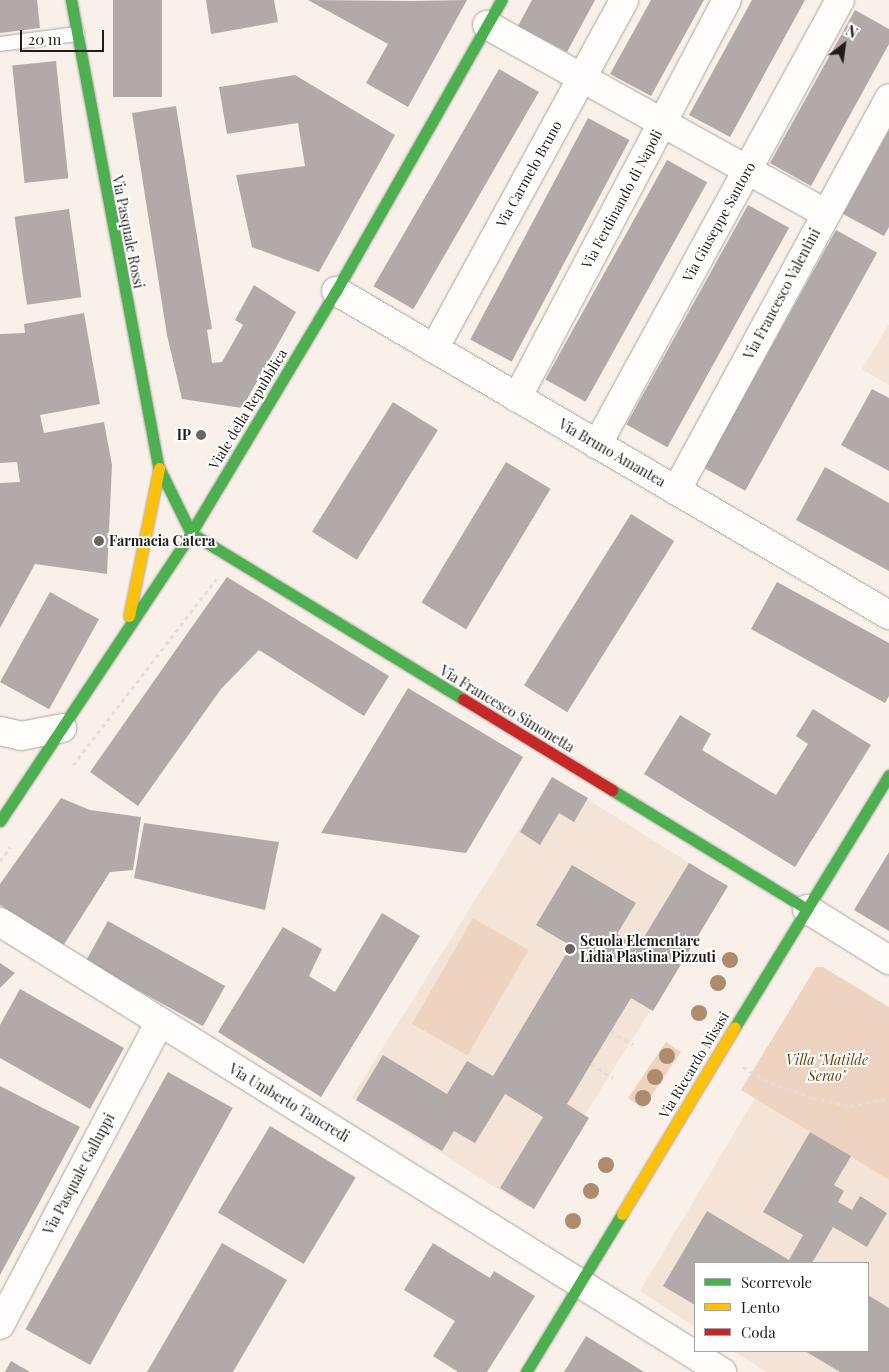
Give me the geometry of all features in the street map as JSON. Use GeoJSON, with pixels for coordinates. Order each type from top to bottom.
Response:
{"type":"FeatureCollection","features":[{"type":"Feature","properties":{"kind":"main road","name":"Via Pasquale Rossi"},"geometry":{"type":"LineString","coordinates":[[71,0],[159,468],[191,533]]}},
{"type":"Feature","properties":{"kind":"main road","name":"Viale della Repubblica"},"geometry":{"type":"LineString","coordinates":[[0,821],[191,533],[336,291],[501,0]]}},
{"type":"Feature","properties":{"kind":"main road","name":"Via Pasquale Rossi"},"geometry":{"type":"LineString","coordinates":[[125,634],[159,468]]}},
{"type":"Feature","properties":{"kind":"main road","name":"Via Francesco Simonetta"},"geometry":{"type":"LineString","coordinates":[[191,533],[807,909]]}},
{"type":"Feature","properties":{"kind":"main road","name":"Via Riccardo Misasi"},"geometry":{"type":"LineString","coordinates":[[526,1372],[889,775]]}},
{"type":"Feature","properties":{"kind":"street","name":"Via Carmelo Bruno"},"geometry":{"type":"LineString","coordinates":[[434,349],[624,0]]}},
{"type":"Feature","properties":{"kind":"street","name":"Via Ferdinando di Napoli"},"geometry":{"type":"LineString","coordinates":[[517,398],[727,0]]}},
{"type":"Feature","properties":{"kind":"street","name":"Via Giuseppe Santoro"},"geometry":{"type":"LineString","coordinates":[[597,445],[840,0]]}},
{"type":"Feature","properties":{"kind":"street"},"geometry":{"type":"LineString","coordinates":[[487,25],[826,214]]}},
{"type":"Feature","properties":{"kind":"street","name":"Via Francesco Valentini"},"geometry":{"type":"LineString","coordinates":[[676,491],[889,98]]}},
{"type":"Feature","properties":{"kind":"street","name":"Via Bruno Amantea"},"geometry":{"type":"LineString","coordinates":[[336,291],[889,614]]}},
{"type":"Feature","properties":{"kind":"street"},"geometry":{"type":"LineString","coordinates":[[0,731],[21,736],[62,728]]}},
{"type":"Feature","properties":{"kind":"street"},"geometry":{"type":"LineString","coordinates":[[807,909],[889,960]]}},
{"type":"Feature","properties":{"kind":"street","name":"Via Umberto Tancredi"},"geometry":{"type":"LineString","coordinates":[[0,922],[158,1023],[581,1281],[722,1372]]}},
{"type":"Feature","properties":{"kind":"street","name":"Via Pasquale Galluppi"},"geometry":{"type":"LineString","coordinates":[[0,1325],[158,1023]]}},
{"type":"Feature","properties":{"kind":"lane"},"geometry":{"type":"LineString","coordinates":[[0,44],[77,34]]}},
{"type":"Feature","properties":{"kind":"path"},"geometry":{"type":"LineString","coordinates":[[67,774],[224,568],[236,578],[243,566]]}},
{"type":"Feature","properties":{"kind":"path"},"geometry":{"type":"LineString","coordinates":[[0,861],[12,845]]}},
{"type":"Feature","properties":{"kind":"path"},"geometry":{"type":"LineString","coordinates":[[611,1031],[633,1044]]}},
{"type":"Feature","properties":{"kind":"path"},"geometry":{"type":"LineString","coordinates":[[591,1064],[613,1078]]}},
{"type":"Feature","properties":{"kind":"path"},"geometry":{"type":"LineString","coordinates":[[742,1066],[771,1083],[812,1098],[850,1106],[889,1098]]}},
{"type":"Feature","properties":{"kind":"shaded area"},"geometry":{"type":"Polygon","coordinates":[[[889,324],[889,385],[862,369],[889,324]]]}},
{"type":"Feature","properties":{"kind":"shaded area","name":"Scuola Elementare Lidia Plastina Pizzuti"},"geometry":{"type":"Polygon","coordinates":[[[552,777],[728,887],[527,1207],[352,1098],[552,777]]]}},
{"type":"Feature","properties":{"kind":"shaded area"},"geometry":{"type":"Polygon","coordinates":[[[755,1098],[889,1180],[889,1372],[766,1372],[735,1352],[869,1352],[869,1262],[694,1262],[694,1326],[640,1291],[755,1098]]]}},
{"type":"Feature","properties":{"kind":"green space"},"geometry":{"type":"Polygon","coordinates":[[[473,918],[528,950],[467,1056],[412,1024],[473,918]]]}},
{"type":"Feature","properties":{"kind":"green space","name":"Villa \"Matilde Serao\""},"geometry":{"type":"Polygon","coordinates":[[[816,967],[823,967],[889,1007],[889,1180],[741,1090],[816,967]]]}},
{"type":"Feature","properties":{"kind":"green space"},"geometry":{"type":"Polygon","coordinates":[[[666,1042],[681,1052],[643,1108],[628,1098],[666,1042]]]}},
{"type":"Feature","properties":{"kind":"building"},"geometry":{"type":"Polygon","coordinates":[[[0,0],[37,0],[40,28],[0,33],[0,0]]]}},
{"type":"Feature","properties":{"kind":"building"},"geometry":{"type":"Polygon","coordinates":[[[113,0],[162,0],[162,97],[113,97],[113,0]]]}},
{"type":"Feature","properties":{"kind":"building"},"geometry":{"type":"Polygon","coordinates":[[[206,0],[274,0],[278,22],[211,34],[206,0]]]}},
{"type":"Feature","properties":{"kind":"building"},"geometry":{"type":"Polygon","coordinates":[[[308,0],[467,0],[408,107],[366,83],[388,44],[308,0]]]}},
{"type":"Feature","properties":{"kind":"building"},"geometry":{"type":"Polygon","coordinates":[[[532,0],[595,0],[567,52],[518,26],[532,0]]]}},
{"type":"Feature","properties":{"kind":"building"},"geometry":{"type":"Polygon","coordinates":[[[651,0],[704,0],[651,96],[610,74],[651,0]]]}},
{"type":"Feature","properties":{"kind":"building"},"geometry":{"type":"Polygon","coordinates":[[[752,0],[805,0],[730,137],[689,115],[752,0]]]}},
{"type":"Feature","properties":{"kind":"building"},"geometry":{"type":"Polygon","coordinates":[[[855,10],[889,29],[889,44],[811,186],[770,163],[855,10]]]}},
{"type":"Feature","properties":{"kind":"building"},"geometry":{"type":"Polygon","coordinates":[[[56,61],[68,178],[25,183],[12,66],[56,61]]]}},
{"type":"Feature","properties":{"kind":"building"},"geometry":{"type":"Polygon","coordinates":[[[499,69],[539,92],[413,309],[374,286],[499,69]]]}},
{"type":"Feature","properties":{"kind":"building"},"geometry":{"type":"Polygon","coordinates":[[[295,75],[395,135],[319,272],[252,247],[236,175],[305,166],[298,123],[227,134],[219,87],[295,75]]]}},
{"type":"Feature","properties":{"kind":"building"},"geometry":{"type":"Polygon","coordinates":[[[176,106],[212,329],[207,330],[212,363],[222,362],[243,325],[235,320],[254,285],[296,312],[242,408],[182,399],[167,335],[132,113],[176,106]]]}},
{"type":"Feature","properties":{"kind":"building"},"geometry":{"type":"Polygon","coordinates":[[[588,118],[629,140],[512,362],[470,340],[588,118]]]}},
{"type":"Feature","properties":{"kind":"building"},"geometry":{"type":"Polygon","coordinates":[[[889,130],[889,227],[884,236],[843,214],[889,130]]]}},
{"type":"Feature","properties":{"kind":"building"},"geometry":{"type":"Polygon","coordinates":[[[667,160],[707,182],[586,402],[545,380],[667,160]]]}},
{"type":"Feature","properties":{"kind":"building"},"geometry":{"type":"Polygon","coordinates":[[[748,205],[789,228],[667,447],[626,425],[748,205]]]}},
{"type":"Feature","properties":{"kind":"building"},"geometry":{"type":"Polygon","coordinates":[[[69,209],[81,297],[27,305],[15,217],[69,209]]]}},
{"type":"Feature","properties":{"kind":"building"},"geometry":{"type":"Polygon","coordinates":[[[836,230],[877,253],[745,491],[704,468],[836,230]]]}},
{"type":"Feature","properties":{"kind":"building"},"geometry":{"type":"Polygon","coordinates":[[[84,313],[100,404],[40,415],[44,433],[104,422],[112,465],[107,574],[35,564],[0,628],[0,483],[20,482],[17,462],[0,463],[0,334],[25,333],[24,324],[84,313]]]}},
{"type":"Feature","properties":{"kind":"building"},"geometry":{"type":"Polygon","coordinates":[[[872,389],[889,398],[889,471],[841,445],[872,389]]]}},
{"type":"Feature","properties":{"kind":"building"},"geometry":{"type":"Polygon","coordinates":[[[393,402],[438,430],[357,560],[312,532],[393,402]]]}},
{"type":"Feature","properties":{"kind":"building"},"geometry":{"type":"Polygon","coordinates":[[[506,462],[551,489],[466,629],[422,603],[506,462]]]}},
{"type":"Feature","properties":{"kind":"building"},"geometry":{"type":"Polygon","coordinates":[[[825,467],[889,503],[889,571],[796,520],[825,467]]]}},
{"type":"Feature","properties":{"kind":"building"},"geometry":{"type":"Polygon","coordinates":[[[631,514],[674,541],[567,712],[524,685],[631,514]]]}},
{"type":"Feature","properties":{"kind":"building"},"geometry":{"type":"Polygon","coordinates":[[[227,577],[389,676],[364,716],[259,650],[221,689],[138,806],[90,772],[227,577]]]}},
{"type":"Feature","properties":{"kind":"building"},"geometry":{"type":"Polygon","coordinates":[[[777,582],[889,643],[889,696],[885,703],[751,629],[777,582]]]}},
{"type":"Feature","properties":{"kind":"building"},"geometry":{"type":"Polygon","coordinates":[[[50,592],[99,619],[49,709],[0,682],[50,592]]]}},
{"type":"Feature","properties":{"kind":"building"},"geometry":{"type":"Polygon","coordinates":[[[408,688],[523,757],[466,853],[321,833],[408,688]]]}},
{"type":"Feature","properties":{"kind":"building"},"geometry":{"type":"Polygon","coordinates":[[[813,709],[871,745],[795,867],[644,774],[680,715],[711,734],[702,750],[776,795],[808,744],[796,736],[813,709]]]}},
{"type":"Feature","properties":{"kind":"building"},"geometry":{"type":"Polygon","coordinates":[[[552,777],[588,798],[574,822],[559,813],[540,845],[520,832],[552,777]]]}},
{"type":"Feature","properties":{"kind":"building"},"geometry":{"type":"Polygon","coordinates":[[[61,798],[90,810],[141,817],[133,870],[110,872],[63,946],[0,905],[0,884],[61,798]]]}},
{"type":"Feature","properties":{"kind":"building"},"geometry":{"type":"Polygon","coordinates":[[[144,823],[279,842],[265,910],[134,878],[144,823]]]}},
{"type":"Feature","properties":{"kind":"building"},"geometry":{"type":"Polygon","coordinates":[[[889,852],[889,931],[854,910],[889,852]]]}},
{"type":"Feature","properties":{"kind":"building"},"geometry":{"type":"Polygon","coordinates":[[[689,863],[728,886],[653,1011],[631,998],[591,1064],[567,1104],[589,1118],[534,1209],[500,1188],[543,1117],[505,1094],[475,1143],[454,1131],[442,1151],[356,1100],[383,1055],[447,1094],[467,1061],[493,1076],[571,946],[536,925],[572,865],[636,903],[617,934],[638,947],[689,863]]]}},
{"type":"Feature","properties":{"kind":"building"},"geometry":{"type":"Polygon","coordinates":[[[382,913],[420,936],[321,1097],[218,1032],[283,927],[322,949],[309,976],[335,992],[382,913]]]}},
{"type":"Feature","properties":{"kind":"building"},"geometry":{"type":"Polygon","coordinates":[[[108,921],[225,986],[203,1026],[86,961],[108,921]]]}},
{"type":"Feature","properties":{"kind":"building"},"geometry":{"type":"Polygon","coordinates":[[[0,963],[15,973],[0,988],[0,963]]]}},
{"type":"Feature","properties":{"kind":"building"},"geometry":{"type":"Polygon","coordinates":[[[20,989],[124,1048],[90,1109],[0,1058],[0,1025],[20,989]]]}},
{"type":"Feature","properties":{"kind":"building"},"geometry":{"type":"Polygon","coordinates":[[[168,1072],[233,1108],[90,1365],[25,1329],[168,1072]]]}},
{"type":"Feature","properties":{"kind":"building"},"geometry":{"type":"Polygon","coordinates":[[[0,1086],[80,1127],[0,1275],[0,1086]]]}},
{"type":"Feature","properties":{"kind":"building"},"geometry":{"type":"Polygon","coordinates":[[[270,1126],[356,1178],[304,1264],[218,1213],[270,1126]]]}},
{"type":"Feature","properties":{"kind":"building"},"geometry":{"type":"Polygon","coordinates":[[[810,1132],[851,1156],[834,1185],[844,1191],[838,1202],[852,1210],[860,1196],[887,1213],[867,1247],[833,1227],[813,1262],[694,1262],[694,1304],[663,1286],[707,1211],[789,1260],[803,1235],[763,1212],[810,1132]]]}},
{"type":"Feature","properties":{"kind":"building"},"geometry":{"type":"Polygon","coordinates":[[[222,1243],[287,1280],[233,1372],[147,1372],[222,1243]]]}},
{"type":"Feature","properties":{"kind":"building"},"geometry":{"type":"Polygon","coordinates":[[[433,1243],[490,1278],[494,1271],[535,1296],[487,1372],[458,1372],[433,1356],[455,1321],[404,1290],[433,1243]]]}},
{"type":"Feature","properties":{"kind":"building"},"geometry":{"type":"Polygon","coordinates":[[[869,1296],[889,1308],[889,1372],[840,1372],[807,1352],[869,1352],[869,1296]]]}},
{"type":"Feature","properties":{"kind":"building"},"geometry":{"type":"Polygon","coordinates":[[[586,1336],[644,1372],[564,1372],[586,1336]]]}},
{"type":"Feature","properties":{"kind":"building"},"geometry":{"type":"Polygon","coordinates":[[[11,1361],[30,1372],[5,1372],[11,1361]]]}},
{"type":"Feature","properties":{"kind":"traffic: fast"},"geometry":{"type":"LineString","coordinates":[[71,0],[159,468],[191,533]]}},
{"type":"Feature","properties":{"kind":"traffic: fast"},"geometry":{"type":"LineString","coordinates":[[191,533],[336,291],[501,0]]}},
{"type":"Feature","properties":{"kind":"traffic: fast"},"geometry":{"type":"LineString","coordinates":[[191,533],[463,699]]}},
{"type":"Feature","properties":{"kind":"traffic: fast"},"geometry":{"type":"LineString","coordinates":[[0,821],[191,533]]}},
{"type":"Feature","properties":{"kind":"traffic: fast"},"geometry":{"type":"LineString","coordinates":[[807,909],[889,775]]}},
{"type":"Feature","properties":{"kind":"traffic: fast"},"geometry":{"type":"LineString","coordinates":[[612,790],[807,909],[735,1027]]}},
{"type":"Feature","properties":{"kind":"traffic: fast"},"geometry":{"type":"LineString","coordinates":[[526,1372],[622,1214]]}},
{"type":"Feature","properties":{"kind":"traffic: slow"},"geometry":{"type":"LineString","coordinates":[[129,616],[159,468]]}},
{"type":"Feature","properties":{"kind":"traffic: slow"},"geometry":{"type":"LineString","coordinates":[[622,1214],[735,1027]]}},
{"type":"Feature","properties":{"kind":"traffic: jam"},"geometry":{"type":"LineString","coordinates":[[463,699],[612,790]]}},
{"type":"Feature","properties":{"kind":"place","name":"IP"},"geometry":{"type":"Point","coordinates":[201,435]}},
{"type":"Feature","properties":{"kind":"place","name":"Farmacia Catera"},"geometry":{"type":"Point","coordinates":[99,541]}},
{"type":"Feature","properties":{"kind":"place","name":"Scuola Elementare Lidia Plastina Pizzuti"},"geometry":{"type":"Point","coordinates":[570,949]}}]}
